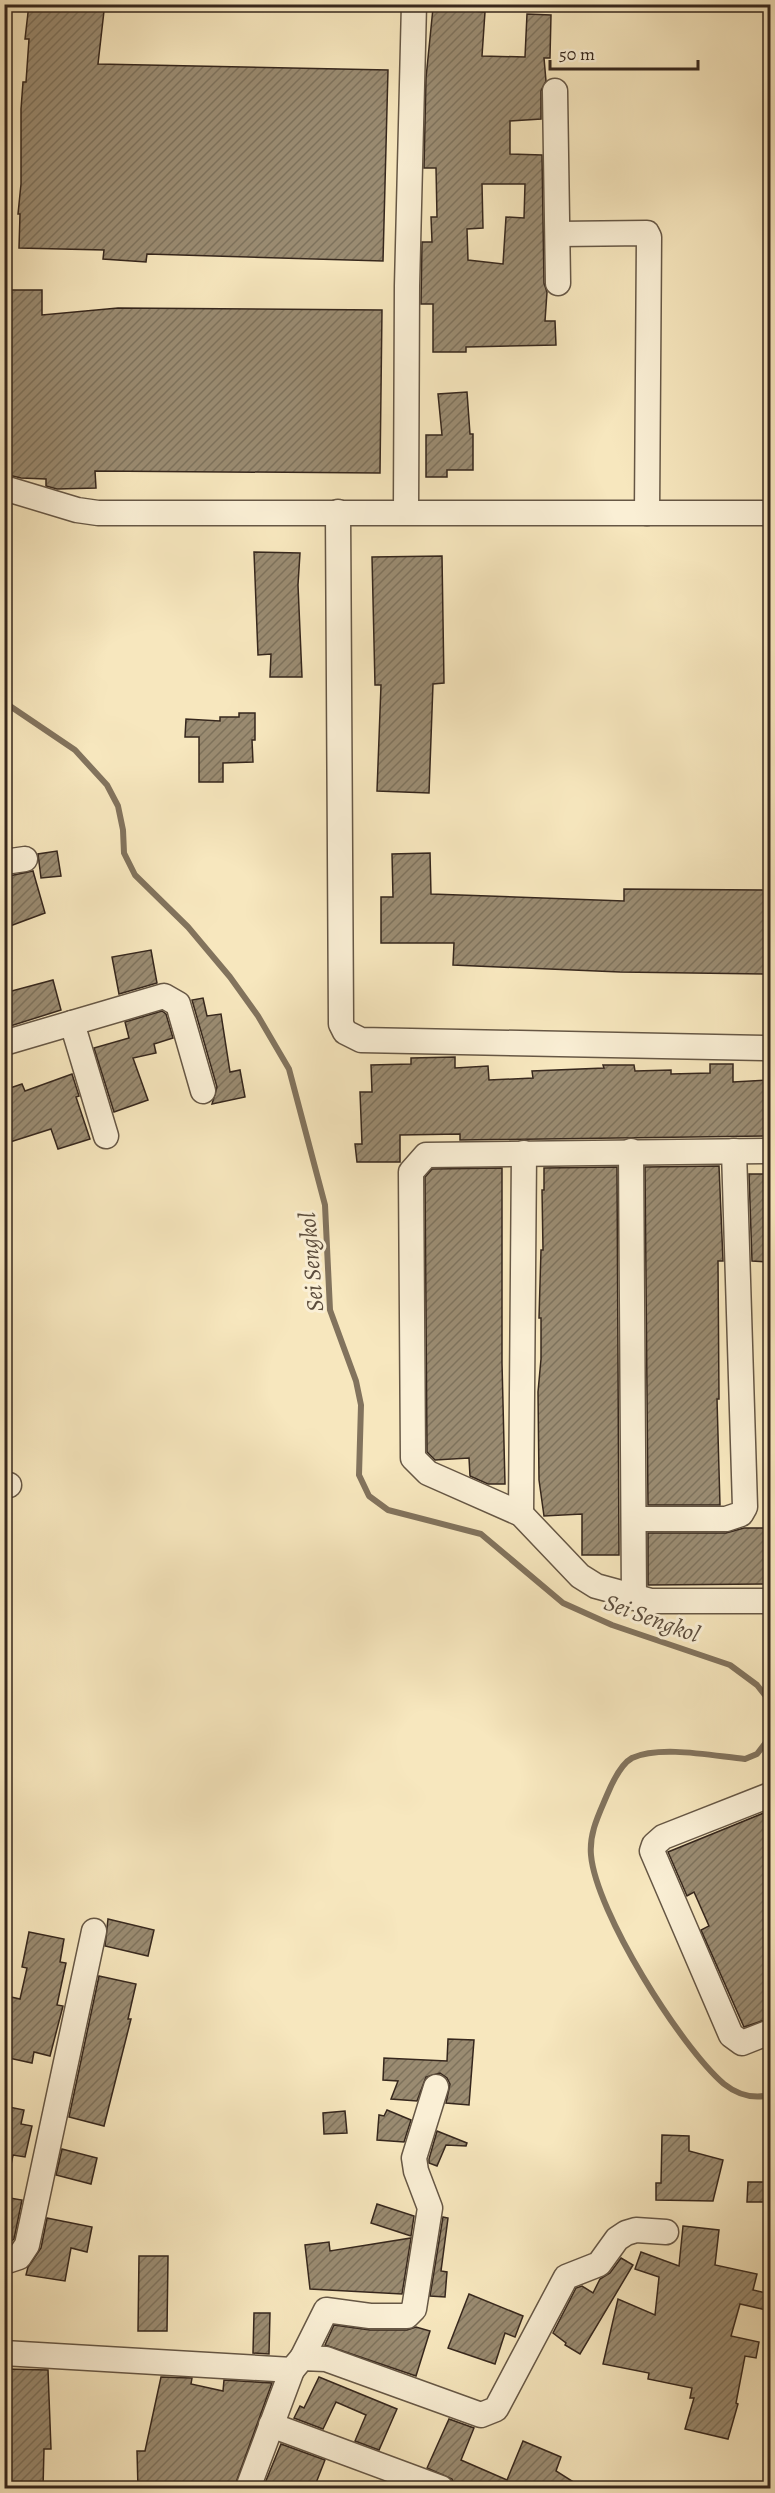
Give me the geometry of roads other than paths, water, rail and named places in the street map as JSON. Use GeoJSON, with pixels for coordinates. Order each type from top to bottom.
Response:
{"type":"FeatureCollection","features":[{"type":"Feature","properties":{"kind":"street"},"geometry":{"type":"LineString","coordinates":[[406,512],[407,286],[414,4]]}},
{"type":"Feature","properties":{"kind":"street"},"geometry":{"type":"LineString","coordinates":[[555,91],[558,283]]}},
{"type":"Feature","properties":{"kind":"street"},"geometry":{"type":"LineString","coordinates":[[558,234],[647,233],[649,237],[647,513]]}},
{"type":"Feature","properties":{"kind":"street"},"geometry":{"type":"LineString","coordinates":[[4,488],[77,510],[98,513],[771,513]]}},
{"type":"Feature","properties":{"kind":"street"},"geometry":{"type":"LineString","coordinates":[[338,512],[341,1024],[345,1032],[361,1040],[771,1048]]}},
{"type":"Feature","properties":{"kind":"street"},"geometry":{"type":"LineString","coordinates":[[4,1043],[164,996],[178,1004],[203,1091]]}},
{"type":"Feature","properties":{"kind":"street"},"geometry":{"type":"LineString","coordinates":[[72,1023],[106,1136]]}},
{"type":"Feature","properties":{"kind":"street"},"geometry":{"type":"LineString","coordinates":[[630,1151],[634,1598]]}},
{"type":"Feature","properties":{"kind":"street"},"geometry":{"type":"LineString","coordinates":[[634,1519],[726,1519],[741,1514],[745,1507],[734,1151]]}},
{"type":"Feature","properties":{"kind":"street"},"geometry":{"type":"LineString","coordinates":[[771,1151],[426,1155],[411,1172],[413,1458],[428,1473],[520,1514],[580,1576],[596,1586],[651,1601],[771,1602]]}},
{"type":"Feature","properties":{"kind":"street"},"geometry":{"type":"LineString","coordinates":[[520,1514],[524,1153]]}},
{"type":"Feature","properties":{"kind":"street"},"geometry":{"type":"LineString","coordinates":[[771,1795],[663,1837],[654,1845],[652,1851],[731,2035],[742,2043],[771,2032]]}},
{"type":"Feature","properties":{"kind":"street"},"geometry":{"type":"LineString","coordinates":[[4,2262],[19,2257],[27,2245],[94,1931]]}},
{"type":"Feature","properties":{"kind":"street"},"geometry":{"type":"LineString","coordinates":[[248,2488],[297,2364],[326,2310],[370,2316],[407,2316],[414,2309],[430,2208],[416,2171],[414,2158],[436,2087]]}},
{"type":"Feature","properties":{"kind":"street"},"geometry":{"type":"LineString","coordinates":[[4,2354],[297,2364],[326,2359],[481,2415],[496,2409],[566,2277],[599,2264],[617,2239],[626,2233],[636,2230],[666,2232]]}},
{"type":"Feature","properties":{"kind":"street"},"geometry":{"type":"LineString","coordinates":[[271,2425],[441,2488]]}},
{"type":"Feature","properties":{"kind":"waterway","name":"Sei Sengkol"},"geometry":{"type":"LineString","coordinates":[[4,702],[75,750],[107,785],[118,806],[123,830],[124,853],[135,875],[188,927],[230,977],[258,1016],[289,1069],[325,1205],[330,1310],[356,1381],[361,1405],[359,1475],[369,1496],[388,1510],[481,1534],[563,1603],[612,1625],[730,1665],[757,1685],[768,1699],[770,1710]]}},
{"type":"Feature","properties":{"kind":"waterway","name":"Sei Sengkol"},"geometry":{"type":"LineString","coordinates":[[770,1737],[757,1754],[745,1759],[672,1752],[644,1754],[632,1758],[621,1769],[611,1785],[595,1824],[591,1847],[596,1880],[624,1942],[643,1977],[685,2040],[706,2066],[729,2088],[752,2096],[770,2095]]}}]}
